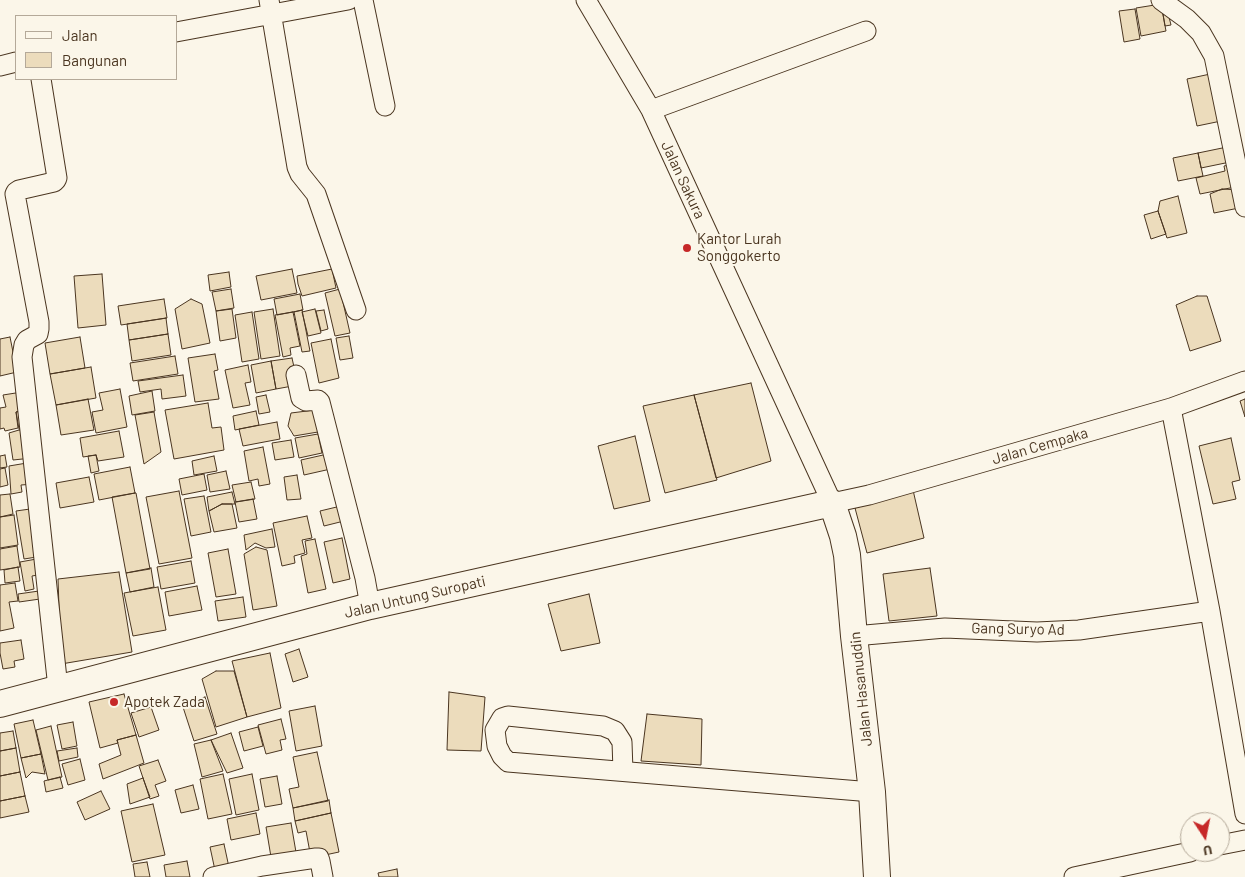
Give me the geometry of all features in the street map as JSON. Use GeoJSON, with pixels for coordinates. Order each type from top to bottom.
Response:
{"type":"FeatureCollection","features":[{"type":"Feature","properties":{"kind":"main road","name":"Jalan Untung Suropati"},"geometry":{"type":"LineString","coordinates":[[0,704],[370,606],[832,503]]}},
{"type":"Feature","properties":{"kind":"main road","name":"Jalan Hasanuddin"},"geometry":{"type":"LineString","coordinates":[[832,503],[847,555],[854,636],[872,792],[877,877]]}},
{"type":"Feature","properties":{"kind":"street"},"geometry":{"type":"LineString","coordinates":[[178,31],[270,7],[348,0]]}},
{"type":"Feature","properties":{"kind":"street"},"geometry":{"type":"LineString","coordinates":[[363,0],[385,106]]}},
{"type":"Feature","properties":{"kind":"street","name":"Jalan Sakura"},"geometry":{"type":"LineString","coordinates":[[586,0],[651,110],[832,503]]}},
{"type":"Feature","properties":{"kind":"street"},"geometry":{"type":"LineString","coordinates":[[1161,0],[1187,19],[1201,33],[1214,56],[1245,208]]}},
{"type":"Feature","properties":{"kind":"street"},"geometry":{"type":"LineString","coordinates":[[270,7],[297,167],[300,174],[316,194],[356,310]]}},
{"type":"Feature","properties":{"kind":"street"},"geometry":{"type":"LineString","coordinates":[[651,110],[866,31]]}},
{"type":"Feature","properties":{"kind":"street"},"geometry":{"type":"LineString","coordinates":[[0,66],[15,62]]}},
{"type":"Feature","properties":{"kind":"street"},"geometry":{"type":"LineString","coordinates":[[41,80],[57,178],[54,182],[19,190],[15,194],[40,322],[38,334],[27,340],[24,344],[22,357],[58,688]]}},
{"type":"Feature","properties":{"kind":"street"},"geometry":{"type":"LineString","coordinates":[[296,375],[301,398],[306,401],[318,400],[320,402],[365,578],[370,606]]}},
{"type":"Feature","properties":{"kind":"street","name":"Jalan Cempaka"},"geometry":{"type":"LineString","coordinates":[[832,503],[860,497],[1171,408],[1245,381]]}},
{"type":"Feature","properties":{"kind":"street"},"geometry":{"type":"LineString","coordinates":[[1171,408],[1210,611],[1245,814]]}},
{"type":"Feature","properties":{"kind":"street","name":"Gang Suryo Ad"},"geometry":{"type":"LineString","coordinates":[[854,636],[945,628],[1037,632],[1080,630],[1210,611]]}},
{"type":"Feature","properties":{"kind":"street"},"geometry":{"type":"LineString","coordinates":[[623,771],[622,742],[615,731],[603,726],[508,716],[502,718],[495,730],[497,746],[502,756],[508,762],[872,792]]}},
{"type":"Feature","properties":{"kind":"street"},"geometry":{"type":"LineString","coordinates":[[1230,844],[1245,840]]}},
{"type":"Feature","properties":{"kind":"street"},"geometry":{"type":"LineString","coordinates":[[1074,877],[1180,854]]}},
{"type":"Feature","properties":{"kind":"street"},"geometry":{"type":"LineString","coordinates":[[214,877],[262,866],[319,858],[323,877]]}},
{"type":"Feature","properties":{"kind":"building"},"geometry":{"type":"Polygon","coordinates":[[[1161,4],[1166,31],[1141,36],[1136,8],[1161,4]]]}},
{"type":"Feature","properties":{"kind":"building"},"geometry":{"type":"Polygon","coordinates":[[[1135,9],[1140,39],[1124,42],[1119,11],[1135,9]]]}},
{"type":"Feature","properties":{"kind":"building"},"geometry":{"type":"Polygon","coordinates":[[[1168,13],[1171,25],[1165,26],[1163,14],[1168,13]]]}},
{"type":"Feature","properties":{"kind":"building"},"geometry":{"type":"Polygon","coordinates":[[[1215,73],[1226,120],[1197,126],[1187,79],[1215,73]]]}},
{"type":"Feature","properties":{"kind":"building"},"geometry":{"type":"Polygon","coordinates":[[[1232,146],[1235,161],[1201,168],[1198,153],[1232,146]]]}},
{"type":"Feature","properties":{"kind":"building"},"geometry":{"type":"Polygon","coordinates":[[[1198,153],[1203,176],[1178,181],[1173,158],[1198,153]]]}},
{"type":"Feature","properties":{"kind":"building"},"geometry":{"type":"Polygon","coordinates":[[[1234,164],[1240,186],[1200,194],[1196,178],[1225,171],[1224,166],[1234,164]]]}},
{"type":"Feature","properties":{"kind":"building"},"geometry":{"type":"Polygon","coordinates":[[[1222,189],[1241,190],[1244,207],[1214,213],[1210,194],[1222,189]]]}},
{"type":"Feature","properties":{"kind":"building"},"geometry":{"type":"Polygon","coordinates":[[[1178,196],[1187,233],[1167,238],[1158,211],[1160,201],[1178,196]]]}},
{"type":"Feature","properties":{"kind":"building"},"geometry":{"type":"Polygon","coordinates":[[[1158,211],[1166,234],[1151,239],[1144,215],[1158,211]]]}},
{"type":"Feature","properties":{"kind":"building"},"geometry":{"type":"Polygon","coordinates":[[[292,269],[297,293],[261,300],[256,276],[292,269]]]}},
{"type":"Feature","properties":{"kind":"building"},"geometry":{"type":"Polygon","coordinates":[[[332,269],[336,288],[302,296],[297,276],[332,269]]]}},
{"type":"Feature","properties":{"kind":"building"},"geometry":{"type":"Polygon","coordinates":[[[229,272],[231,287],[210,291],[208,275],[229,272]]]}},
{"type":"Feature","properties":{"kind":"building"},"geometry":{"type":"Polygon","coordinates":[[[102,274],[106,325],[78,328],[74,276],[102,274]]]}},
{"type":"Feature","properties":{"kind":"building"},"geometry":{"type":"Polygon","coordinates":[[[231,289],[234,308],[216,311],[212,292],[231,289]]]}},
{"type":"Feature","properties":{"kind":"building"},"geometry":{"type":"Polygon","coordinates":[[[340,289],[350,333],[335,336],[325,293],[340,289]]]}},
{"type":"Feature","properties":{"kind":"building"},"geometry":{"type":"Polygon","coordinates":[[[300,294],[303,310],[277,315],[274,299],[300,294]]]}},
{"type":"Feature","properties":{"kind":"building"},"geometry":{"type":"Polygon","coordinates":[[[1197,296],[1207,296],[1221,341],[1190,351],[1176,305],[1197,296]]]}},
{"type":"Feature","properties":{"kind":"building"},"geometry":{"type":"Polygon","coordinates":[[[164,299],[167,318],[121,325],[118,306],[164,299]]]}},
{"type":"Feature","properties":{"kind":"building"},"geometry":{"type":"Polygon","coordinates":[[[191,299],[202,304],[210,343],[182,349],[175,309],[191,299]]]}},
{"type":"Feature","properties":{"kind":"building"},"geometry":{"type":"Polygon","coordinates":[[[232,309],[236,338],[220,341],[216,311],[232,309]]]}},
{"type":"Feature","properties":{"kind":"building"},"geometry":{"type":"Polygon","coordinates":[[[273,309],[280,356],[261,359],[254,312],[273,309]]]}},
{"type":"Feature","properties":{"kind":"building"},"geometry":{"type":"Polygon","coordinates":[[[315,309],[321,333],[308,336],[302,312],[315,309]]]}},
{"type":"Feature","properties":{"kind":"building"},"geometry":{"type":"Polygon","coordinates":[[[302,310],[310,351],[302,352],[294,312],[302,310]]]}},
{"type":"Feature","properties":{"kind":"building"},"geometry":{"type":"Polygon","coordinates":[[[324,310],[328,329],[321,331],[316,311],[324,310]]]}},
{"type":"Feature","properties":{"kind":"building"},"geometry":{"type":"Polygon","coordinates":[[[252,312],[259,359],[242,362],[235,315],[252,312]]]}},
{"type":"Feature","properties":{"kind":"building"},"geometry":{"type":"Polygon","coordinates":[[[293,312],[300,346],[290,348],[291,355],[283,357],[275,315],[293,312]]]}},
{"type":"Feature","properties":{"kind":"building"},"geometry":{"type":"Polygon","coordinates":[[[166,318],[168,334],[129,340],[127,324],[166,318]]]}},
{"type":"Feature","properties":{"kind":"building"},"geometry":{"type":"Polygon","coordinates":[[[168,334],[171,355],[132,361],[129,340],[168,334]]]}},
{"type":"Feature","properties":{"kind":"building"},"geometry":{"type":"Polygon","coordinates":[[[349,336],[353,358],[340,360],[336,338],[349,336]]]}},
{"type":"Feature","properties":{"kind":"building"},"geometry":{"type":"Polygon","coordinates":[[[10,337],[17,372],[0,376],[0,339],[10,337]]]}},
{"type":"Feature","properties":{"kind":"building"},"geometry":{"type":"Polygon","coordinates":[[[80,337],[85,368],[50,374],[45,343],[80,337]]]}},
{"type":"Feature","properties":{"kind":"building"},"geometry":{"type":"Polygon","coordinates":[[[331,339],[339,378],[319,383],[311,343],[331,339]]]}},
{"type":"Feature","properties":{"kind":"building"},"geometry":{"type":"Polygon","coordinates":[[[215,354],[218,370],[214,371],[219,399],[195,402],[188,358],[215,354]]]}},
{"type":"Feature","properties":{"kind":"building"},"geometry":{"type":"Polygon","coordinates":[[[175,356],[178,374],[133,381],[130,363],[175,356]]]}},
{"type":"Feature","properties":{"kind":"building"},"geometry":{"type":"Polygon","coordinates":[[[292,358],[298,385],[276,389],[271,361],[292,358]]]}},
{"type":"Feature","properties":{"kind":"building"},"geometry":{"type":"Polygon","coordinates":[[[271,361],[276,389],[256,393],[251,365],[271,361]]]}},
{"type":"Feature","properties":{"kind":"building"},"geometry":{"type":"Polygon","coordinates":[[[248,365],[251,382],[245,383],[250,405],[233,408],[225,370],[248,365]]]}},
{"type":"Feature","properties":{"kind":"building"},"geometry":{"type":"Polygon","coordinates":[[[91,367],[96,398],[56,405],[50,374],[91,367]]]}},
{"type":"Feature","properties":{"kind":"building"},"geometry":{"type":"Polygon","coordinates":[[[183,375],[186,396],[162,399],[161,389],[140,392],[138,381],[183,375]]]}},
{"type":"Feature","properties":{"kind":"building"},"geometry":{"type":"Polygon","coordinates":[[[751,383],[771,461],[716,478],[694,395],[751,383]]]}},
{"type":"Feature","properties":{"kind":"building"},"geometry":{"type":"Polygon","coordinates":[[[120,389],[127,427],[96,433],[92,412],[103,410],[99,393],[120,389]]]}},
{"type":"Feature","properties":{"kind":"building"},"geometry":{"type":"Polygon","coordinates":[[[152,391],[155,411],[132,415],[129,396],[152,391]]]}},
{"type":"Feature","properties":{"kind":"building"},"geometry":{"type":"Polygon","coordinates":[[[22,392],[25,410],[16,412],[18,428],[5,431],[4,428],[0,429],[0,408],[6,407],[3,395],[22,392]]]}},
{"type":"Feature","properties":{"kind":"building"},"geometry":{"type":"Polygon","coordinates":[[[266,395],[270,412],[259,414],[256,397],[266,395]]]}},
{"type":"Feature","properties":{"kind":"building"},"geometry":{"type":"Polygon","coordinates":[[[694,395],[717,480],[665,493],[643,406],[694,395]]]}},
{"type":"Feature","properties":{"kind":"building"},"geometry":{"type":"Polygon","coordinates":[[[88,399],[94,430],[61,435],[56,405],[88,399]]]}},
{"type":"Feature","properties":{"kind":"building"},"geometry":{"type":"Polygon","coordinates":[[[1245,399],[1245,417],[1240,401],[1245,399]]]}},
{"type":"Feature","properties":{"kind":"building"},"geometry":{"type":"Polygon","coordinates":[[[208,403],[212,428],[221,427],[224,450],[174,459],[165,410],[208,403]]]}},
{"type":"Feature","properties":{"kind":"building"},"geometry":{"type":"Polygon","coordinates":[[[27,410],[29,427],[19,429],[16,412],[27,410]]]}},
{"type":"Feature","properties":{"kind":"building"},"geometry":{"type":"Polygon","coordinates":[[[315,410],[318,432],[294,436],[288,426],[291,413],[315,410]]]}},
{"type":"Feature","properties":{"kind":"building"},"geometry":{"type":"Polygon","coordinates":[[[256,411],[259,425],[235,430],[233,416],[256,411]]]}},
{"type":"Feature","properties":{"kind":"building"},"geometry":{"type":"Polygon","coordinates":[[[154,412],[161,452],[144,464],[135,415],[154,412]]]}},
{"type":"Feature","properties":{"kind":"building"},"geometry":{"type":"Polygon","coordinates":[[[277,422],[280,439],[243,446],[239,429],[277,422]]]}},
{"type":"Feature","properties":{"kind":"building"},"geometry":{"type":"Polygon","coordinates":[[[19,430],[28,431],[32,458],[13,460],[9,433],[19,430]]]}},
{"type":"Feature","properties":{"kind":"building"},"geometry":{"type":"Polygon","coordinates":[[[119,431],[124,457],[98,461],[96,455],[83,457],[80,438],[119,431]]]}},
{"type":"Feature","properties":{"kind":"building"},"geometry":{"type":"Polygon","coordinates":[[[318,434],[322,453],[299,458],[295,438],[318,434]]]}},
{"type":"Feature","properties":{"kind":"building"},"geometry":{"type":"Polygon","coordinates":[[[635,436],[650,501],[614,509],[598,446],[635,436]]]}},
{"type":"Feature","properties":{"kind":"building"},"geometry":{"type":"Polygon","coordinates":[[[1231,438],[1240,480],[1232,482],[1236,499],[1213,504],[1199,446],[1231,438]]]}},
{"type":"Feature","properties":{"kind":"building"},"geometry":{"type":"Polygon","coordinates":[[[291,440],[294,457],[275,460],[272,443],[291,440]]]}},
{"type":"Feature","properties":{"kind":"building"},"geometry":{"type":"Polygon","coordinates":[[[263,447],[270,484],[259,486],[258,479],[249,481],[244,451],[263,447]]]}},
{"type":"Feature","properties":{"kind":"building"},"geometry":{"type":"Polygon","coordinates":[[[332,453],[335,468],[304,475],[301,460],[332,453]]]}},
{"type":"Feature","properties":{"kind":"building"},"geometry":{"type":"Polygon","coordinates":[[[5,455],[7,467],[0,468],[0,456],[5,455]]]}},
{"type":"Feature","properties":{"kind":"building"},"geometry":{"type":"Polygon","coordinates":[[[96,455],[99,471],[91,473],[88,456],[96,455]]]}},
{"type":"Feature","properties":{"kind":"building"},"geometry":{"type":"Polygon","coordinates":[[[214,456],[217,471],[194,475],[192,461],[214,456]]]}},
{"type":"Feature","properties":{"kind":"building"},"geometry":{"type":"Polygon","coordinates":[[[33,462],[35,484],[21,485],[22,492],[11,494],[9,466],[33,462]]]}},
{"type":"Feature","properties":{"kind":"building"},"geometry":{"type":"Polygon","coordinates":[[[130,467],[135,493],[99,500],[94,474],[130,467]]]}},
{"type":"Feature","properties":{"kind":"building"},"geometry":{"type":"Polygon","coordinates":[[[5,468],[8,485],[0,487],[0,469],[5,468]]]}},
{"type":"Feature","properties":{"kind":"building"},"geometry":{"type":"Polygon","coordinates":[[[226,471],[230,489],[210,492],[207,475],[226,471]]]}},
{"type":"Feature","properties":{"kind":"building"},"geometry":{"type":"Polygon","coordinates":[[[204,474],[207,490],[182,495],[179,479],[204,474]]]}},
{"type":"Feature","properties":{"kind":"building"},"geometry":{"type":"Polygon","coordinates":[[[297,475],[301,499],[287,500],[284,477],[297,475]]]}},
{"type":"Feature","properties":{"kind":"building"},"geometry":{"type":"Polygon","coordinates":[[[89,477],[94,502],[60,508],[56,483],[89,477]]]}},
{"type":"Feature","properties":{"kind":"building"},"geometry":{"type":"Polygon","coordinates":[[[251,482],[255,499],[236,502],[232,485],[251,482]]]}},
{"type":"Feature","properties":{"kind":"building"},"geometry":{"type":"Polygon","coordinates":[[[913,490],[924,538],[867,553],[855,508],[913,490]]]}},
{"type":"Feature","properties":{"kind":"building"},"geometry":{"type":"Polygon","coordinates":[[[179,491],[192,558],[159,564],[146,497],[179,491]]]}},
{"type":"Feature","properties":{"kind":"building"},"geometry":{"type":"Polygon","coordinates":[[[232,492],[235,504],[222,504],[209,511],[207,497],[232,492]]]}},
{"type":"Feature","properties":{"kind":"building"},"geometry":{"type":"Polygon","coordinates":[[[136,493],[150,569],[126,573],[112,497],[136,493]]]}},
{"type":"Feature","properties":{"kind":"building"},"geometry":{"type":"Polygon","coordinates":[[[10,494],[13,514],[0,517],[0,495],[10,494]]]}},
{"type":"Feature","properties":{"kind":"building"},"geometry":{"type":"Polygon","coordinates":[[[204,496],[211,532],[191,536],[184,499],[204,496]]]}},
{"type":"Feature","properties":{"kind":"building"},"geometry":{"type":"Polygon","coordinates":[[[253,499],[257,519],[239,522],[235,502],[253,499]]]}},
{"type":"Feature","properties":{"kind":"building"},"geometry":{"type":"Polygon","coordinates":[[[222,504],[232,504],[237,528],[214,532],[209,511],[222,504]]]}},
{"type":"Feature","properties":{"kind":"building"},"geometry":{"type":"Polygon","coordinates":[[[345,505],[348,520],[324,526],[320,511],[345,505]]]}},
{"type":"Feature","properties":{"kind":"building"},"geometry":{"type":"Polygon","coordinates":[[[37,508],[43,556],[24,559],[16,511],[37,508]]]}},
{"type":"Feature","properties":{"kind":"building"},"geometry":{"type":"Polygon","coordinates":[[[14,515],[18,545],[0,548],[0,517],[14,515]]]}},
{"type":"Feature","properties":{"kind":"building"},"geometry":{"type":"Polygon","coordinates":[[[307,516],[312,538],[302,540],[305,553],[294,556],[295,563],[282,566],[273,523],[307,516]]]}},
{"type":"Feature","properties":{"kind":"building"},"geometry":{"type":"Polygon","coordinates":[[[272,529],[275,547],[266,548],[255,543],[246,550],[244,535],[272,529]]]}},
{"type":"Feature","properties":{"kind":"building"},"geometry":{"type":"Polygon","coordinates":[[[342,538],[350,579],[333,583],[324,542],[342,538]]]}},
{"type":"Feature","properties":{"kind":"building"},"geometry":{"type":"Polygon","coordinates":[[[315,539],[326,589],[308,593],[301,556],[307,554],[305,541],[315,539]]]}},
{"type":"Feature","properties":{"kind":"building"},"geometry":{"type":"Polygon","coordinates":[[[17,546],[20,567],[0,570],[0,549],[17,546]]]}},
{"type":"Feature","properties":{"kind":"building"},"geometry":{"type":"Polygon","coordinates":[[[256,547],[267,550],[277,606],[253,610],[244,554],[256,547]]]}},
{"type":"Feature","properties":{"kind":"building"},"geometry":{"type":"Polygon","coordinates":[[[228,549],[236,594],[216,597],[208,553],[228,549]]]}},
{"type":"Feature","properties":{"kind":"building"},"geometry":{"type":"Polygon","coordinates":[[[42,558],[44,574],[32,576],[34,589],[25,591],[20,562],[42,558]]]}},
{"type":"Feature","properties":{"kind":"building"},"geometry":{"type":"Polygon","coordinates":[[[191,561],[195,583],[161,589],[157,567],[191,561]]]}},
{"type":"Feature","properties":{"kind":"building"},"geometry":{"type":"Polygon","coordinates":[[[18,567],[20,581],[5,583],[4,570],[18,567]]]}},
{"type":"Feature","properties":{"kind":"building"},"geometry":{"type":"Polygon","coordinates":[[[151,568],[154,587],[130,592],[126,573],[151,568]]]}},
{"type":"Feature","properties":{"kind":"building"},"geometry":{"type":"Polygon","coordinates":[[[930,568],[937,616],[889,621],[883,574],[930,568]]]}},
{"type":"Feature","properties":{"kind":"building"},"geometry":{"type":"Polygon","coordinates":[[[119,572],[132,652],[61,664],[58,579],[119,572]]]}},
{"type":"Feature","properties":{"kind":"building"},"geometry":{"type":"Polygon","coordinates":[[[15,583],[18,601],[9,602],[14,628],[0,631],[0,585],[15,583]]]}},
{"type":"Feature","properties":{"kind":"building"},"geometry":{"type":"Polygon","coordinates":[[[197,586],[202,610],[169,616],[165,592],[197,586]]]}},
{"type":"Feature","properties":{"kind":"building"},"geometry":{"type":"Polygon","coordinates":[[[158,587],[166,630],[133,636],[124,593],[158,587]]]}},
{"type":"Feature","properties":{"kind":"building"},"geometry":{"type":"Polygon","coordinates":[[[46,590],[47,598],[19,602],[18,594],[46,590]]]}},
{"type":"Feature","properties":{"kind":"building"},"geometry":{"type":"Polygon","coordinates":[[[589,594],[600,643],[561,651],[548,604],[589,594]]]}},
{"type":"Feature","properties":{"kind":"building"},"geometry":{"type":"Polygon","coordinates":[[[243,597],[246,617],[218,621],[215,601],[243,597]]]}},
{"type":"Feature","properties":{"kind":"building"},"geometry":{"type":"Polygon","coordinates":[[[21,640],[24,659],[14,661],[15,667],[3,669],[0,643],[21,640]]]}},
{"type":"Feature","properties":{"kind":"building"},"geometry":{"type":"Polygon","coordinates":[[[299,649],[308,677],[293,682],[285,654],[299,649]]]}},
{"type":"Feature","properties":{"kind":"building"},"geometry":{"type":"Polygon","coordinates":[[[270,653],[281,708],[247,717],[232,661],[270,653]]]}},
{"type":"Feature","properties":{"kind":"building"},"geometry":{"type":"Polygon","coordinates":[[[216,671],[234,671],[247,717],[216,727],[202,679],[216,671]]]}},
{"type":"Feature","properties":{"kind":"building"},"geometry":{"type":"Polygon","coordinates":[[[449,692],[485,697],[481,751],[447,750],[449,692]]]}},
{"type":"Feature","properties":{"kind":"building"},"geometry":{"type":"Polygon","coordinates":[[[124,694],[136,735],[117,740],[118,743],[100,748],[89,702],[124,694]]]}},
{"type":"Feature","properties":{"kind":"building"},"geometry":{"type":"Polygon","coordinates":[[[205,697],[217,734],[194,741],[182,704],[205,697]]]}},
{"type":"Feature","properties":{"kind":"building"},"geometry":{"type":"Polygon","coordinates":[[[315,706],[322,746],[296,751],[289,711],[315,706]]]}},
{"type":"Feature","properties":{"kind":"building"},"geometry":{"type":"Polygon","coordinates":[[[151,707],[159,730],[139,737],[131,713],[151,707]]]}},
{"type":"Feature","properties":{"kind":"building"},"geometry":{"type":"Polygon","coordinates":[[[647,714],[702,719],[701,765],[641,761],[647,714]]]}},
{"type":"Feature","properties":{"kind":"building"},"geometry":{"type":"Polygon","coordinates":[[[281,719],[286,739],[280,740],[282,750],[266,754],[258,725],[281,719]]]}},
{"type":"Feature","properties":{"kind":"building"},"geometry":{"type":"Polygon","coordinates":[[[33,720],[41,754],[21,758],[14,724],[33,720]]]}},
{"type":"Feature","properties":{"kind":"building"},"geometry":{"type":"Polygon","coordinates":[[[73,722],[77,746],[62,749],[57,725],[73,722]]]}},
{"type":"Feature","properties":{"kind":"building"},"geometry":{"type":"Polygon","coordinates":[[[51,726],[62,777],[48,780],[36,730],[51,726]]]}},
{"type":"Feature","properties":{"kind":"building"},"geometry":{"type":"Polygon","coordinates":[[[258,727],[263,746],[244,751],[239,732],[258,727]]]}},
{"type":"Feature","properties":{"kind":"building"},"geometry":{"type":"Polygon","coordinates":[[[13,731],[16,748],[0,751],[0,733],[13,731]]]}},
{"type":"Feature","properties":{"kind":"building"},"geometry":{"type":"Polygon","coordinates":[[[231,733],[243,768],[227,773],[211,740],[231,733]]]}},
{"type":"Feature","properties":{"kind":"building"},"geometry":{"type":"Polygon","coordinates":[[[136,735],[144,763],[103,779],[99,764],[121,755],[117,740],[136,735]]]}},
{"type":"Feature","properties":{"kind":"building"},"geometry":{"type":"Polygon","coordinates":[[[211,740],[223,771],[202,777],[194,744],[211,740]]]}},
{"type":"Feature","properties":{"kind":"building"},"geometry":{"type":"Polygon","coordinates":[[[16,748],[20,772],[0,776],[0,751],[16,748]]]}},
{"type":"Feature","properties":{"kind":"building"},"geometry":{"type":"Polygon","coordinates":[[[77,748],[78,757],[59,761],[57,751],[77,748]]]}},
{"type":"Feature","properties":{"kind":"building"},"geometry":{"type":"Polygon","coordinates":[[[317,752],[328,801],[293,808],[289,789],[299,787],[293,757],[317,752]]]}},
{"type":"Feature","properties":{"kind":"building"},"geometry":{"type":"Polygon","coordinates":[[[41,754],[45,774],[32,772],[26,778],[21,758],[41,754]]]}},
{"type":"Feature","properties":{"kind":"building"},"geometry":{"type":"Polygon","coordinates":[[[80,759],[85,780],[68,785],[62,764],[80,759]]]}},
{"type":"Feature","properties":{"kind":"building"},"geometry":{"type":"Polygon","coordinates":[[[158,760],[166,781],[155,785],[159,796],[150,799],[139,766],[158,760]]]}},
{"type":"Feature","properties":{"kind":"building"},"geometry":{"type":"Polygon","coordinates":[[[20,772],[25,796],[0,801],[0,776],[20,772]]]}},
{"type":"Feature","properties":{"kind":"building"},"geometry":{"type":"Polygon","coordinates":[[[223,774],[232,814],[208,819],[200,779],[223,774]]]}},
{"type":"Feature","properties":{"kind":"building"},"geometry":{"type":"Polygon","coordinates":[[[252,774],[259,810],[236,815],[229,779],[252,774]]]}},
{"type":"Feature","properties":{"kind":"building"},"geometry":{"type":"Polygon","coordinates":[[[277,776],[282,804],[265,807],[260,779],[277,776]]]}},
{"type":"Feature","properties":{"kind":"building"},"geometry":{"type":"Polygon","coordinates":[[[60,777],[63,788],[46,792],[44,781],[60,777]]]}},
{"type":"Feature","properties":{"kind":"building"},"geometry":{"type":"Polygon","coordinates":[[[143,778],[150,797],[130,804],[127,784],[143,778]]]}},
{"type":"Feature","properties":{"kind":"building"},"geometry":{"type":"Polygon","coordinates":[[[193,785],[199,809],[181,813],[175,790],[193,785]]]}},
{"type":"Feature","properties":{"kind":"building"},"geometry":{"type":"Polygon","coordinates":[[[101,791],[110,809],[85,820],[77,802],[101,791]]]}},
{"type":"Feature","properties":{"kind":"building"},"geometry":{"type":"Polygon","coordinates":[[[25,796],[29,812],[0,818],[0,801],[25,796]]]}},
{"type":"Feature","properties":{"kind":"building"},"geometry":{"type":"Polygon","coordinates":[[[329,800],[331,813],[295,821],[293,808],[329,800]]]}},
{"type":"Feature","properties":{"kind":"building"},"geometry":{"type":"Polygon","coordinates":[[[153,804],[165,855],[132,862],[121,811],[153,804]]]}},
{"type":"Feature","properties":{"kind":"building"},"geometry":{"type":"Polygon","coordinates":[[[256,813],[260,834],[231,840],[227,819],[256,813]]]}},
{"type":"Feature","properties":{"kind":"building"},"geometry":{"type":"Polygon","coordinates":[[[331,813],[339,852],[311,858],[306,831],[298,833],[295,821],[331,813]]]}},
{"type":"Feature","properties":{"kind":"building"},"geometry":{"type":"Polygon","coordinates":[[[291,823],[297,858],[272,863],[266,827],[291,823]]]}},
{"type":"Feature","properties":{"kind":"building"},"geometry":{"type":"Polygon","coordinates":[[[224,844],[230,872],[216,875],[210,847],[224,844]]]}},
{"type":"Feature","properties":{"kind":"building"},"geometry":{"type":"Polygon","coordinates":[[[187,861],[190,877],[166,877],[164,865],[187,861]]]}},
{"type":"Feature","properties":{"kind":"building"},"geometry":{"type":"Polygon","coordinates":[[[147,862],[150,877],[135,877],[133,864],[147,862]]]}},
{"type":"Feature","properties":{"kind":"building"},"geometry":{"type":"Polygon","coordinates":[[[397,869],[398,877],[379,877],[378,873],[397,869]]]}},
{"type":"Feature","properties":{"kind":"place","name":"Kantor Lurah Songgokerto"},"geometry":{"type":"Point","coordinates":[687,248]}},
{"type":"Feature","properties":{"kind":"place","name":"Apotek Zada"},"geometry":{"type":"Point","coordinates":[114,702]}}]}
